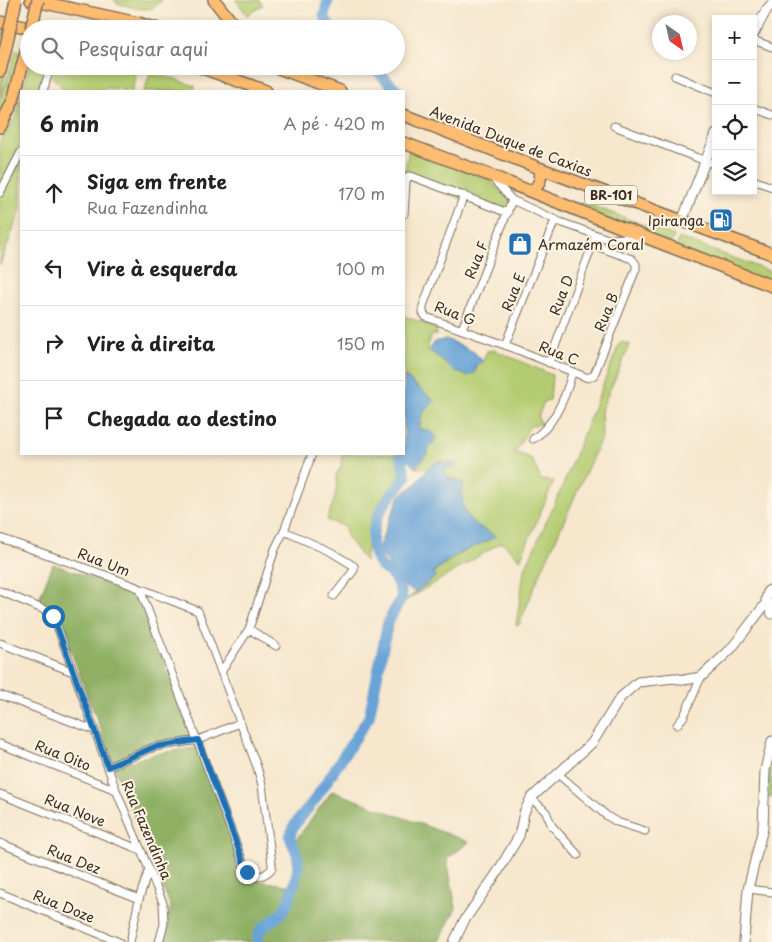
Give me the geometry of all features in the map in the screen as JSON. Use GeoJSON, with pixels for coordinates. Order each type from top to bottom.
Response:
{"type":"FeatureCollection","features":[{"type":"Feature","properties":{"kind":"highway"},"geometry":{"type":"LineString","coordinates":[[0,71],[16,0]]}},
{"type":"Feature","properties":{"kind":"highway"},"geometry":{"type":"LineString","coordinates":[[30,0],[124,20]]}},
{"type":"Feature","properties":{"kind":"highway"},"geometry":{"type":"LineString","coordinates":[[33,20],[38,0]]}},
{"type":"Feature","properties":{"kind":"highway"},"geometry":{"type":"LineString","coordinates":[[214,0],[230,20]]}},
{"type":"Feature","properties":{"kind":"highway"},"geometry":{"type":"LineString","coordinates":[[0,22],[20,26]]}},
{"type":"Feature","properties":{"kind":"highway"},"geometry":{"type":"LineString","coordinates":[[0,127],[13,100],[20,75]]}},
{"type":"Feature","properties":{"kind":"highway"},"geometry":{"type":"LineString","coordinates":[[222,75],[263,90]]}},
{"type":"Feature","properties":{"kind":"highway"},"geometry":{"type":"LineString","coordinates":[[301,75],[338,90]]}},
{"type":"Feature","properties":{"kind":"highway","name":"Avenida Duque de Caxias"},"geometry":{"type":"LineString","coordinates":[[406,116],[539,168],[772,254]]}},
{"type":"Feature","properties":{"kind":"highway","name":"BR-101"},"geometry":{"type":"LineString","coordinates":[[407,144],[489,174],[772,286]]}},
{"type":"Feature","properties":{"kind":"highway"},"geometry":{"type":"LineString","coordinates":[[531,192],[540,181],[539,168]]}},
{"type":"Feature","properties":{"kind":"street"},"geometry":{"type":"LineString","coordinates":[[757,28],[767,9],[772,4]]}},
{"type":"Feature","properties":{"kind":"street"},"geometry":{"type":"LineString","coordinates":[[757,41],[772,47]]}},
{"type":"Feature","properties":{"kind":"street"},"geometry":{"type":"LineString","coordinates":[[43,90],[48,75]]}},
{"type":"Feature","properties":{"kind":"street"},"geometry":{"type":"LineString","coordinates":[[675,76],[712,91]]}},
{"type":"Feature","properties":{"kind":"street"},"geometry":{"type":"LineString","coordinates":[[757,109],[772,115]]}},
{"type":"Feature","properties":{"kind":"street"},"geometry":{"type":"LineString","coordinates":[[614,126],[712,163]]}},
{"type":"Feature","properties":{"kind":"street"},"geometry":{"type":"LineString","coordinates":[[682,221],[712,145]]}},
{"type":"Feature","properties":{"kind":"street"},"geometry":{"type":"LineString","coordinates":[[0,193],[20,154]]}},
{"type":"Feature","properties":{"kind":"street","name":"BR-101"},"geometry":{"type":"LineString","coordinates":[[489,174],[512,200],[555,220],[608,239],[645,237]]}},
{"type":"Feature","properties":{"kind":"street"},"geometry":{"type":"LineString","coordinates":[[405,196],[406,179],[408,176],[464,195],[508,213]]}},
{"type":"Feature","properties":{"kind":"street"},"geometry":{"type":"LineString","coordinates":[[757,181],[772,187]]}},
{"type":"Feature","properties":{"kind":"street","name":"Rua G"},"geometry":{"type":"LineString","coordinates":[[464,195],[422,309],[426,317],[513,348]]}},
{"type":"Feature","properties":{"kind":"street","name":"Rua F"},"geometry":{"type":"LineString","coordinates":[[462,329],[512,200]]}},
{"type":"Feature","properties":{"kind":"street","name":"Rua E"},"geometry":{"type":"LineString","coordinates":[[505,345],[555,220]]}},
{"type":"Feature","properties":{"kind":"street","name":"Rua D"},"geometry":{"type":"LineString","coordinates":[[549,362],[596,235]]}},
{"type":"Feature","properties":{"kind":"street","name":"Rua B"},"geometry":{"type":"LineString","coordinates":[[593,245],[632,259],[636,264],[636,269],[594,375]]}},
{"type":"Feature","properties":{"kind":"street","name":"Rua C"},"geometry":{"type":"LineString","coordinates":[[513,348],[572,373],[588,378],[594,375]]}},
{"type":"Feature","properties":{"kind":"street"},"geometry":{"type":"LineString","coordinates":[[534,439],[546,427],[556,411],[564,397],[572,373]]}},
{"type":"Feature","properties":{"kind":"street"},"geometry":{"type":"LineString","coordinates":[[140,589],[247,872],[249,876],[253,877],[263,875],[272,868],[262,785],[221,672],[249,629],[275,549],[284,531],[312,455]]}},
{"type":"Feature","properties":{"kind":"street"},"geometry":{"type":"LineString","coordinates":[[284,531],[331,552],[354,566],[351,575],[334,596]]}},
{"type":"Feature","properties":{"kind":"street","name":"Rua Um"},"geometry":{"type":"LineString","coordinates":[[0,538],[108,576],[198,611],[221,672]]}},
{"type":"Feature","properties":{"kind":"street"},"geometry":{"type":"LineString","coordinates":[[772,589],[766,595],[772,614]]}},
{"type":"Feature","properties":{"kind":"street","name":"Rua Fazendinha"},"geometry":{"type":"LineString","coordinates":[[0,590],[47,611],[53,616],[116,790],[163,903],[164,924],[159,942]]}},
{"type":"Feature","properties":{"kind":"street"},"geometry":{"type":"LineString","coordinates":[[677,724],[684,716],[701,677],[731,649],[767,602]]}},
{"type":"Feature","properties":{"kind":"street"},"geometry":{"type":"LineString","coordinates":[[249,629],[276,646]]}},
{"type":"Feature","properties":{"kind":"street"},"geometry":{"type":"LineString","coordinates":[[0,643],[73,672]]}},
{"type":"Feature","properties":{"kind":"street"},"geometry":{"type":"LineString","coordinates":[[454,942],[464,921],[497,873],[519,836],[524,813],[531,798],[592,743],[620,698],[638,682],[674,678],[684,680],[701,677]]}},
{"type":"Feature","properties":{"kind":"street"},"geometry":{"type":"LineString","coordinates":[[0,695],[94,730]]}},
{"type":"Feature","properties":{"kind":"street"},"geometry":{"type":"LineString","coordinates":[[108,767],[154,747],[198,740],[240,723]]}},
{"type":"Feature","properties":{"kind":"street"},"geometry":{"type":"LineString","coordinates":[[744,942],[748,889],[763,828],[768,796],[765,770],[772,741]]}},
{"type":"Feature","properties":{"kind":"street","name":"Rua Oito"},"geometry":{"type":"LineString","coordinates":[[0,744],[116,790]]}},
{"type":"Feature","properties":{"kind":"street"},"geometry":{"type":"LineString","coordinates":[[558,774],[607,816],[617,822],[645,831]]}},
{"type":"Feature","properties":{"kind":"street","name":"Rua Nove"},"geometry":{"type":"LineString","coordinates":[[0,794],[141,850]]}},
{"type":"Feature","properties":{"kind":"street"},"geometry":{"type":"LineString","coordinates":[[531,798],[546,812],[552,826],[578,855]]}},
{"type":"Feature","properties":{"kind":"street","name":"Rua Dez"},"geometry":{"type":"LineString","coordinates":[[0,843],[139,899]]}},
{"type":"Feature","properties":{"kind":"street"},"geometry":{"type":"LineString","coordinates":[[130,942],[139,899],[150,868]]}},
{"type":"Feature","properties":{"kind":"street"},"geometry":{"type":"LineString","coordinates":[[748,889],[772,892]]}},
{"type":"Feature","properties":{"kind":"street","name":"Rua Doze"},"geometry":{"type":"LineString","coordinates":[[0,893],[119,942]]}},
{"type":"Feature","properties":{"kind":"green space"},"geometry":{"type":"Polygon","coordinates":[[[114,0],[162,0],[152,8],[141,9],[117,3],[114,0]]]}},
{"type":"Feature","properties":{"kind":"green space"},"geometry":{"type":"Polygon","coordinates":[[[236,0],[259,0],[263,5],[247,15],[236,0]]]}},
{"type":"Feature","properties":{"kind":"green space"},"geometry":{"type":"Polygon","coordinates":[[[0,23],[15,26],[13,44],[0,97],[0,23]]]}},
{"type":"Feature","properties":{"kind":"green space"},"geometry":{"type":"Polygon","coordinates":[[[16,49],[20,51],[20,60],[12,91],[0,117],[0,99],[16,49]]]}},
{"type":"Feature","properties":{"kind":"green space"},"geometry":{"type":"Polygon","coordinates":[[[27,75],[46,75],[40,90],[23,90],[27,75]]]}},
{"type":"Feature","properties":{"kind":"green space"},"geometry":{"type":"Polygon","coordinates":[[[53,75],[136,75],[132,90],[107,88],[102,90],[65,90],[52,77],[53,75]]]}},
{"type":"Feature","properties":{"kind":"green space"},"geometry":{"type":"Polygon","coordinates":[[[150,75],[172,78],[195,86],[194,90],[144,90],[150,75]]]}},
{"type":"Feature","properties":{"kind":"green space"},"geometry":{"type":"Polygon","coordinates":[[[20,100],[20,145],[7,174],[0,182],[0,140],[15,118],[20,100]]]}},
{"type":"Feature","properties":{"kind":"green space"},"geometry":{"type":"Polygon","coordinates":[[[409,149],[488,179],[511,201],[506,216],[405,177],[409,149]]]}},
{"type":"Feature","properties":{"kind":"green space"},"geometry":{"type":"Polygon","coordinates":[[[20,160],[20,211],[0,265],[0,197],[14,175],[20,160]]]}},
{"type":"Feature","properties":{"kind":"green space"},"geometry":{"type":"Polygon","coordinates":[[[560,201],[590,205],[674,236],[670,245],[560,201]]]}},
{"type":"Feature","properties":{"kind":"green space"},"geometry":{"type":"Polygon","coordinates":[[[679,238],[772,272],[772,284],[676,248],[679,238]]]}},
{"type":"Feature","properties":{"kind":"green space"},"geometry":{"type":"Polygon","coordinates":[[[405,316],[437,328],[436,335],[432,335],[426,351],[429,350],[436,355],[477,365],[483,361],[487,351],[494,350],[552,375],[550,400],[544,401],[538,417],[541,424],[530,426],[517,449],[513,451],[532,459],[541,480],[554,481],[520,560],[502,542],[405,601],[435,577],[434,571],[467,550],[473,524],[462,507],[463,482],[447,477],[444,469],[454,462],[439,461],[428,468],[415,468],[435,438],[431,432],[418,428],[423,412],[435,401],[405,377],[405,316]]]}},
{"type":"Feature","properties":{"kind":"green space"},"geometry":{"type":"Polygon","coordinates":[[[620,342],[630,344],[601,410],[602,436],[519,625],[516,625],[524,571],[563,485],[620,342]]]}},
{"type":"Feature","properties":{"kind":"green space"},"geometry":{"type":"Polygon","coordinates":[[[342,455],[399,455],[405,472],[380,503],[371,526],[365,561],[346,536],[345,527],[327,520],[337,486],[336,474],[341,467],[342,455]]]}},
{"type":"Feature","properties":{"kind":"green space"},"geometry":{"type":"Polygon","coordinates":[[[53,564],[137,594],[193,737],[171,742],[113,761],[56,613],[37,604],[53,564]]]}},
{"type":"Feature","properties":{"kind":"green space"},"geometry":{"type":"Polygon","coordinates":[[[200,747],[248,879],[292,886],[295,841],[332,791],[469,842],[447,859],[456,908],[439,942],[163,942],[171,907],[114,767],[154,754],[200,747]]]}},
{"type":"Feature","properties":{"kind":"green space"},"geometry":{"type":"Polygon","coordinates":[[[772,754],[772,797],[767,796],[772,754]]]}},
{"type":"Feature","properties":{"kind":"water"},"geometry":{"type":"Polygon","coordinates":[[[446,339],[474,352],[483,361],[477,365],[475,373],[467,376],[453,370],[429,350],[435,342],[446,339]]]}},
{"type":"Feature","properties":{"kind":"water"},"geometry":{"type":"Polygon","coordinates":[[[405,377],[435,401],[423,412],[419,428],[431,432],[436,438],[426,455],[415,468],[403,455],[405,455],[405,377]]]}},
{"type":"Feature","properties":{"kind":"water"},"geometry":{"type":"Polygon","coordinates":[[[439,461],[445,464],[454,462],[458,467],[444,469],[447,477],[463,482],[463,503],[467,516],[478,526],[496,536],[458,554],[446,562],[434,571],[435,577],[416,592],[407,588],[378,550],[400,495],[415,485],[428,468],[439,461]]]}},
{"type":"Feature","properties":{"kind":"waterway"},"geometry":{"type":"LineString","coordinates":[[326,20],[324,16],[328,0]]}},
{"type":"Feature","properties":{"kind":"waterway"},"geometry":{"type":"LineString","coordinates":[[381,75],[397,90]]}},
{"type":"Feature","properties":{"kind":"waterway"},"geometry":{"type":"LineString","coordinates":[[258,942],[262,928],[283,911],[294,883],[298,862],[290,837],[293,827],[316,798],[369,717],[388,622],[402,597],[395,578],[382,567],[373,549],[373,531],[379,514],[406,477],[400,455]]}},
{"type":"Feature","properties":{"kind":"place","name":"Ipiranga"},"geometry":{"type":"Point","coordinates":[721,220]}},
{"type":"Feature","properties":{"kind":"place","name":"Armazém Coral"},"geometry":{"type":"Point","coordinates":[520,244]}},
{"type":"Feature","properties":{"kind":"route"},"geometry":{"type":"LineString","coordinates":[[53,616],[108,767],[154,747],[198,740],[247,872]]}}]}
